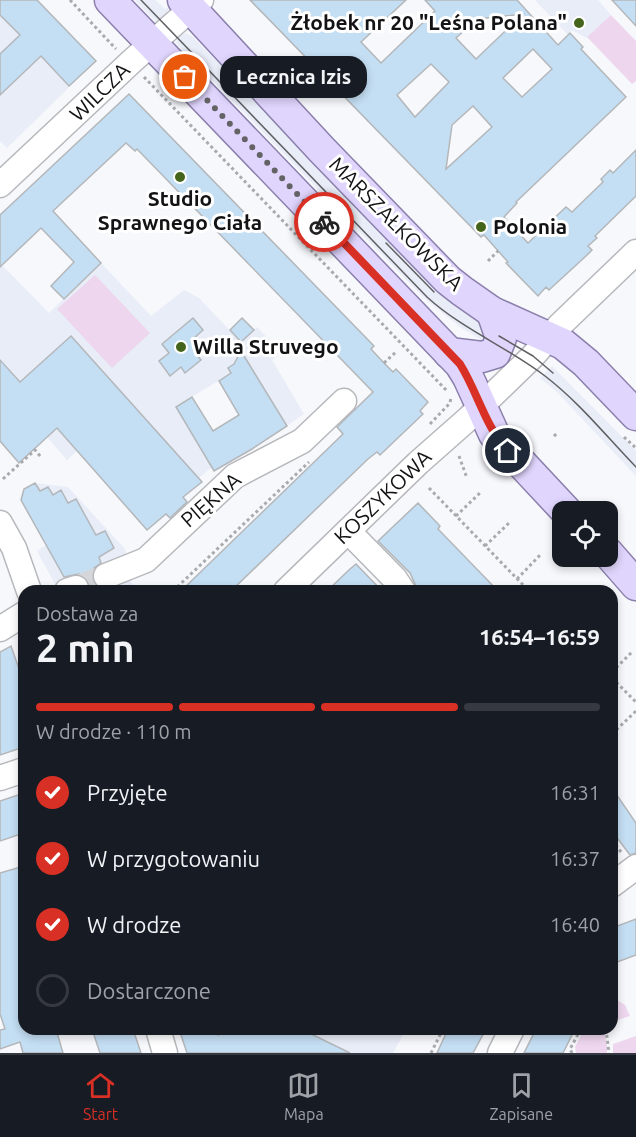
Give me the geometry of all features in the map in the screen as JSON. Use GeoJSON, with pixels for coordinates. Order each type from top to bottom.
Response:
{"type":"FeatureCollection","features":[{"type":"Feature","properties":{"kind":"main road"},"geometry":{"type":"LineString","coordinates":[[110,0],[449,353],[468,377],[497,438],[557,501]]}},
{"type":"Feature","properties":{"kind":"main road","name":"MARSZAŁKOWSKA"},"geometry":{"type":"LineString","coordinates":[[191,3],[322,150],[448,280],[492,312],[549,337],[580,357],[636,415]]}},
{"type":"Feature","properties":{"kind":"main road"},"geometry":{"type":"LineString","coordinates":[[449,353],[482,357],[495,353],[501,338],[492,312]]}},
{"type":"Feature","properties":{"kind":"main road"},"geometry":{"type":"LineString","coordinates":[[618,564],[636,585]]}},
{"type":"Feature","properties":{"kind":"street","name":"WILCZA"},"geometry":{"type":"LineString","coordinates":[[0,185],[152,43],[191,3]]}},
{"type":"Feature","properties":{"kind":"street"},"geometry":{"type":"LineString","coordinates":[[549,337],[636,252]]}},
{"type":"Feature","properties":{"kind":"street","name":"KOSZYKOWA"},"geometry":{"type":"LineString","coordinates":[[292,585],[418,463],[481,406],[549,337]]}},
{"type":"Feature","properties":{"kind":"street","name":"PIĘKNA"},"geometry":{"type":"LineString","coordinates":[[106,576],[146,560],[235,476],[302,441],[344,401]]}},
{"type":"Feature","properties":{"kind":"street"},"geometry":{"type":"LineString","coordinates":[[0,523],[14,548],[27,585]]}},
{"type":"Feature","properties":{"kind":"street"},"geometry":{"type":"LineString","coordinates":[[348,531],[399,585]]}},
{"type":"Feature","properties":{"kind":"street"},"geometry":{"type":"LineString","coordinates":[[0,629],[18,618]]}},
{"type":"Feature","properties":{"kind":"street"},"geometry":{"type":"LineString","coordinates":[[0,778],[18,772]]}},
{"type":"Feature","properties":{"kind":"street"},"geometry":{"type":"LineString","coordinates":[[618,877],[629,861]]}},
{"type":"Feature","properties":{"kind":"street"},"geometry":{"type":"LineString","coordinates":[[160,1035],[165,1053]]}},
{"type":"Feature","properties":{"kind":"street"},"geometry":{"type":"LineString","coordinates":[[500,1053],[509,1035]]}},
{"type":"Feature","properties":{"kind":"path"},"geometry":{"type":"LineString","coordinates":[[70,0],[121,53]]}},
{"type":"Feature","properties":{"kind":"path"},"geometry":{"type":"LineString","coordinates":[[139,73],[448,392],[451,396],[450,403],[432,421],[430,424],[432,428]]}},
{"type":"Feature","properties":{"kind":"path"},"geometry":{"type":"LineString","coordinates":[[518,232],[522,229]]}},
{"type":"Feature","properties":{"kind":"path"},"geometry":{"type":"LineString","coordinates":[[488,261],[498,251]]}},
{"type":"Feature","properties":{"kind":"path"},"geometry":{"type":"LineString","coordinates":[[384,363],[396,352]]}},
{"type":"Feature","properties":{"kind":"path"},"geometry":{"type":"LineString","coordinates":[[554,434],[558,438]]}},
{"type":"Feature","properties":{"kind":"path"},"geometry":{"type":"LineString","coordinates":[[3,479],[35,450],[41,457]]}},
{"type":"Feature","properties":{"kind":"path"},"geometry":{"type":"LineString","coordinates":[[456,453],[462,460],[467,478]]}},
{"type":"Feature","properties":{"kind":"path"},"geometry":{"type":"LineString","coordinates":[[179,585],[312,459]]}},
{"type":"Feature","properties":{"kind":"path"},"geometry":{"type":"LineString","coordinates":[[429,488],[523,585]]}},
{"type":"Feature","properties":{"kind":"path"},"geometry":{"type":"LineString","coordinates":[[456,516],[481,492]]}},
{"type":"Feature","properties":{"kind":"path"},"geometry":{"type":"LineString","coordinates":[[485,546],[510,522]]}},
{"type":"Feature","properties":{"kind":"path"},"geometry":{"type":"LineString","coordinates":[[517,579],[541,554]]}},
{"type":"Feature","properties":{"kind":"path"},"geometry":{"type":"LineString","coordinates":[[618,666],[632,652]]}},
{"type":"Feature","properties":{"kind":"path"},"geometry":{"type":"LineString","coordinates":[[618,684],[636,702]]}},
{"type":"Feature","properties":{"kind":"path"},"geometry":{"type":"LineString","coordinates":[[618,728],[636,711]]}},
{"type":"Feature","properties":{"kind":"path"},"geometry":{"type":"LineString","coordinates":[[618,847],[629,861]]}},
{"type":"Feature","properties":{"kind":"path"},"geometry":{"type":"LineString","coordinates":[[431,1053],[440,1035]]}},
{"type":"Feature","properties":{"kind":"path"},"geometry":{"type":"LineString","coordinates":[[572,1053],[570,1049],[577,1035]]}},
{"type":"Feature","properties":{"kind":"path"},"geometry":{"type":"LineString","coordinates":[[607,1035],[609,1053]]}},
{"type":"Feature","properties":{"kind":"shaded area"},"geometry":{"type":"Polygon","coordinates":[[[0,0],[37,0],[96,61],[7,148],[0,141],[0,0]]]}},
{"type":"Feature","properties":{"kind":"shaded area"},"geometry":{"type":"Polygon","coordinates":[[[135,0],[155,0],[165,9],[170,6],[163,20],[157,23],[135,0]]]}},
{"type":"Feature","properties":{"kind":"shaded area","name":"Żłobek nr 20 \"Leśna Polana\""},"geometry":{"type":"Polygon","coordinates":[[[535,0],[598,0],[611,15],[586,38],[572,30],[568,35],[535,0]]]}},
{"type":"Feature","properties":{"kind":"shaded area"},"geometry":{"type":"Polygon","coordinates":[[[611,15],[636,41],[636,81],[632,84],[587,37],[611,15]]]}},
{"type":"Feature","properties":{"kind":"shaded area"},"geometry":{"type":"Polygon","coordinates":[[[186,33],[193,37],[437,290],[470,316],[490,327],[489,345],[460,327],[424,298],[176,43],[180,35],[186,33]]]}},
{"type":"Feature","properties":{"kind":"shaded area"},"geometry":{"type":"Polygon","coordinates":[[[0,263],[49,313],[101,263],[151,316],[184,290],[199,298],[241,342],[257,327],[281,352],[272,360],[304,414],[272,436],[232,369],[231,373],[177,406],[212,467],[199,478],[202,482],[147,530],[77,451],[67,460],[47,437],[19,463],[0,441],[0,263]]]}},
{"type":"Feature","properties":{"kind":"shaded area"},"geometry":{"type":"Polygon","coordinates":[[[95,275],[150,333],[112,368],[57,309],[95,275]]]}},
{"type":"Feature","properties":{"kind":"shaded area"},"geometry":{"type":"Polygon","coordinates":[[[552,366],[636,451],[636,476],[557,392],[540,378],[552,366]]]}},
{"type":"Feature","properties":{"kind":"shaded area"},"geometry":{"type":"Polygon","coordinates":[[[35,483],[68,487],[125,549],[133,585],[56,585],[37,551],[46,545],[21,502],[23,492],[35,483]]]}},
{"type":"Feature","properties":{"kind":"shaded area"},"geometry":{"type":"Polygon","coordinates":[[[618,1001],[625,1005],[630,1016],[618,1020],[618,1001]]]}},
{"type":"Feature","properties":{"kind":"shaded area"},"geometry":{"type":"Polygon","coordinates":[[[312,1035],[403,1035],[393,1053],[349,1053],[312,1035]]]}},
{"type":"Feature","properties":{"kind":"shaded area"},"geometry":{"type":"Polygon","coordinates":[[[581,1035],[605,1035],[607,1053],[576,1053],[575,1047],[581,1035]]]}},
{"type":"Feature","properties":{"kind":"shaded area"},"geometry":{"type":"Polygon","coordinates":[[[636,1036],[636,1053],[613,1053],[613,1044],[636,1036]]]}},
{"type":"Feature","properties":{"kind":"building"},"geometry":{"type":"Polygon","coordinates":[[[0,0],[37,0],[96,61],[69,86],[41,56],[0,95],[0,54],[20,35],[0,15],[0,0]]]}},
{"type":"Feature","properties":{"kind":"building"},"geometry":{"type":"Polygon","coordinates":[[[250,0],[406,0],[361,42],[381,63],[435,11],[425,0],[517,0],[558,45],[570,33],[583,47],[581,49],[626,97],[516,202],[504,217],[528,243],[566,207],[572,212],[603,182],[601,179],[610,170],[613,173],[636,150],[636,196],[595,236],[597,238],[588,246],[592,250],[549,290],[546,287],[538,296],[506,263],[508,262],[484,235],[481,237],[250,0]],[[523,14],[477,19],[456,38],[476,59],[523,14]],[[533,49],[503,78],[522,97],[552,69],[533,49]],[[431,64],[397,95],[415,117],[449,82],[431,64]],[[473,106],[452,125],[446,169],[492,127],[473,106]]]}},
{"type":"Feature","properties":{"kind":"building"},"geometry":{"type":"Polygon","coordinates":[[[612,0],[636,0],[636,26],[612,0]]]}},
{"type":"Feature","properties":{"kind":"building"},"geometry":{"type":"Polygon","coordinates":[[[129,94],[374,346],[371,349],[384,363],[393,372],[396,369],[428,402],[420,411],[423,414],[380,455],[377,452],[368,459],[237,585],[187,585],[343,434],[337,427],[373,392],[137,149],[135,151],[126,143],[53,211],[101,263],[64,299],[51,286],[74,262],[41,228],[0,267],[0,215],[129,94]]]}},
{"type":"Feature","properties":{"kind":"building","name":"Willa Struvego"},"geometry":{"type":"Polygon","coordinates":[[[193,318],[203,330],[192,340],[201,350],[196,354],[201,360],[185,373],[181,367],[170,376],[159,361],[169,353],[162,344],[193,318]]]}},
{"type":"Feature","properties":{"kind":"building"},"geometry":{"type":"Polygon","coordinates":[[[242,318],[254,330],[241,342],[230,330],[242,318]]]}},
{"type":"Feature","properties":{"kind":"building"},"geometry":{"type":"Polygon","coordinates":[[[71,336],[202,482],[183,497],[187,502],[170,518],[166,514],[147,530],[57,428],[19,463],[0,441],[0,360],[20,382],[71,336]]]}},
{"type":"Feature","properties":{"kind":"building"},"geometry":{"type":"Polygon","coordinates":[[[241,351],[287,426],[214,471],[176,407],[192,397],[213,431],[239,415],[219,381],[231,373],[228,368],[234,364],[241,351]]]}},
{"type":"Feature","properties":{"kind":"building"},"geometry":{"type":"Polygon","coordinates":[[[35,483],[40,491],[48,487],[53,495],[61,490],[68,503],[76,499],[96,535],[105,531],[114,548],[99,557],[101,563],[94,568],[92,575],[96,585],[89,585],[85,577],[79,574],[64,577],[21,500],[24,489],[35,483]]]}},
{"type":"Feature","properties":{"kind":"building"},"geometry":{"type":"Polygon","coordinates":[[[418,503],[440,526],[438,529],[492,585],[416,585],[410,573],[378,541],[418,503]]]}},
{"type":"Feature","properties":{"kind":"building"},"geometry":{"type":"Polygon","coordinates":[[[356,564],[376,585],[333,585],[356,564]]]}},
{"type":"Feature","properties":{"kind":"building"},"geometry":{"type":"Polygon","coordinates":[[[11,646],[18,666],[18,749],[0,755],[0,652],[11,646]]]}},
{"type":"Feature","properties":{"kind":"building"},"geometry":{"type":"Polygon","coordinates":[[[18,795],[18,835],[0,841],[0,801],[18,795]]]}},
{"type":"Feature","properties":{"kind":"building"},"geometry":{"type":"Polygon","coordinates":[[[618,797],[636,823],[636,853],[630,855],[618,839],[618,797]]]}},
{"type":"Feature","properties":{"kind":"building"},"geometry":{"type":"Polygon","coordinates":[[[18,868],[18,1035],[58,1035],[63,1053],[23,1053],[20,1042],[0,1049],[0,1030],[5,1029],[0,1014],[0,873],[18,868]]]}},
{"type":"Feature","properties":{"kind":"building"},"geometry":{"type":"Polygon","coordinates":[[[636,919],[636,955],[618,962],[618,926],[636,919]]]}},
{"type":"Feature","properties":{"kind":"building"},"geometry":{"type":"Polygon","coordinates":[[[94,1035],[135,1035],[141,1053],[100,1053],[94,1035]]]}},
{"type":"Feature","properties":{"kind":"building"},"geometry":{"type":"Polygon","coordinates":[[[181,1035],[313,1035],[350,1053],[187,1053],[181,1035]]]}},
{"type":"Feature","properties":{"kind":"building"},"geometry":{"type":"Polygon","coordinates":[[[445,1035],[483,1035],[473,1053],[437,1053],[445,1035]]]}},
{"type":"Feature","properties":{"kind":"building"},"geometry":{"type":"Polygon","coordinates":[[[533,1035],[572,1035],[563,1053],[524,1053],[533,1035]]]}},
{"type":"Feature","properties":{"kind":"tunnel"},"geometry":{"type":"LineString","coordinates":[[84,585],[106,576]]}},
{"type":"Feature","properties":{"kind":"tram line"},"geometry":{"type":"LineString","coordinates":[[141,0],[427,297],[455,319],[545,376],[581,408],[636,467]]}},
{"type":"Feature","properties":{"kind":"tram line"},"geometry":{"type":"LineString","coordinates":[[386,243],[434,292]]}},
{"type":"Feature","properties":{"kind":"tram line"},"geometry":{"type":"LineString","coordinates":[[499,336],[533,356],[553,373]]}},
{"type":"Feature","properties":{"kind":"way so far"},"geometry":{"type":"LineString","coordinates":[[185,77],[324,222]]}},
{"type":"Feature","properties":{"kind":"place","name":"Żłobek nr 20 \"Leśna Polana\""},"geometry":{"type":"Point","coordinates":[579,23]}},
{"type":"Feature","properties":{"kind":"place","name":"Lecznica Izis"},"geometry":{"type":"Point","coordinates":[185,77]}},
{"type":"Feature","properties":{"kind":"place","name":"Studio Sprawnego Ciała"},"geometry":{"type":"Point","coordinates":[180,177]}},
{"type":"Feature","properties":{"kind":"place","name":"Polonia"},"geometry":{"type":"Point","coordinates":[481,227]}},
{"type":"Feature","properties":{"kind":"place","name":"Willa Struvego"},"geometry":{"type":"Point","coordinates":[181,347]}},
{"type":"Feature","properties":{"kind":"route"},"geometry":{"type":"LineString","coordinates":[[324,222],[460,364],[494,434],[508,451]]}}]}
